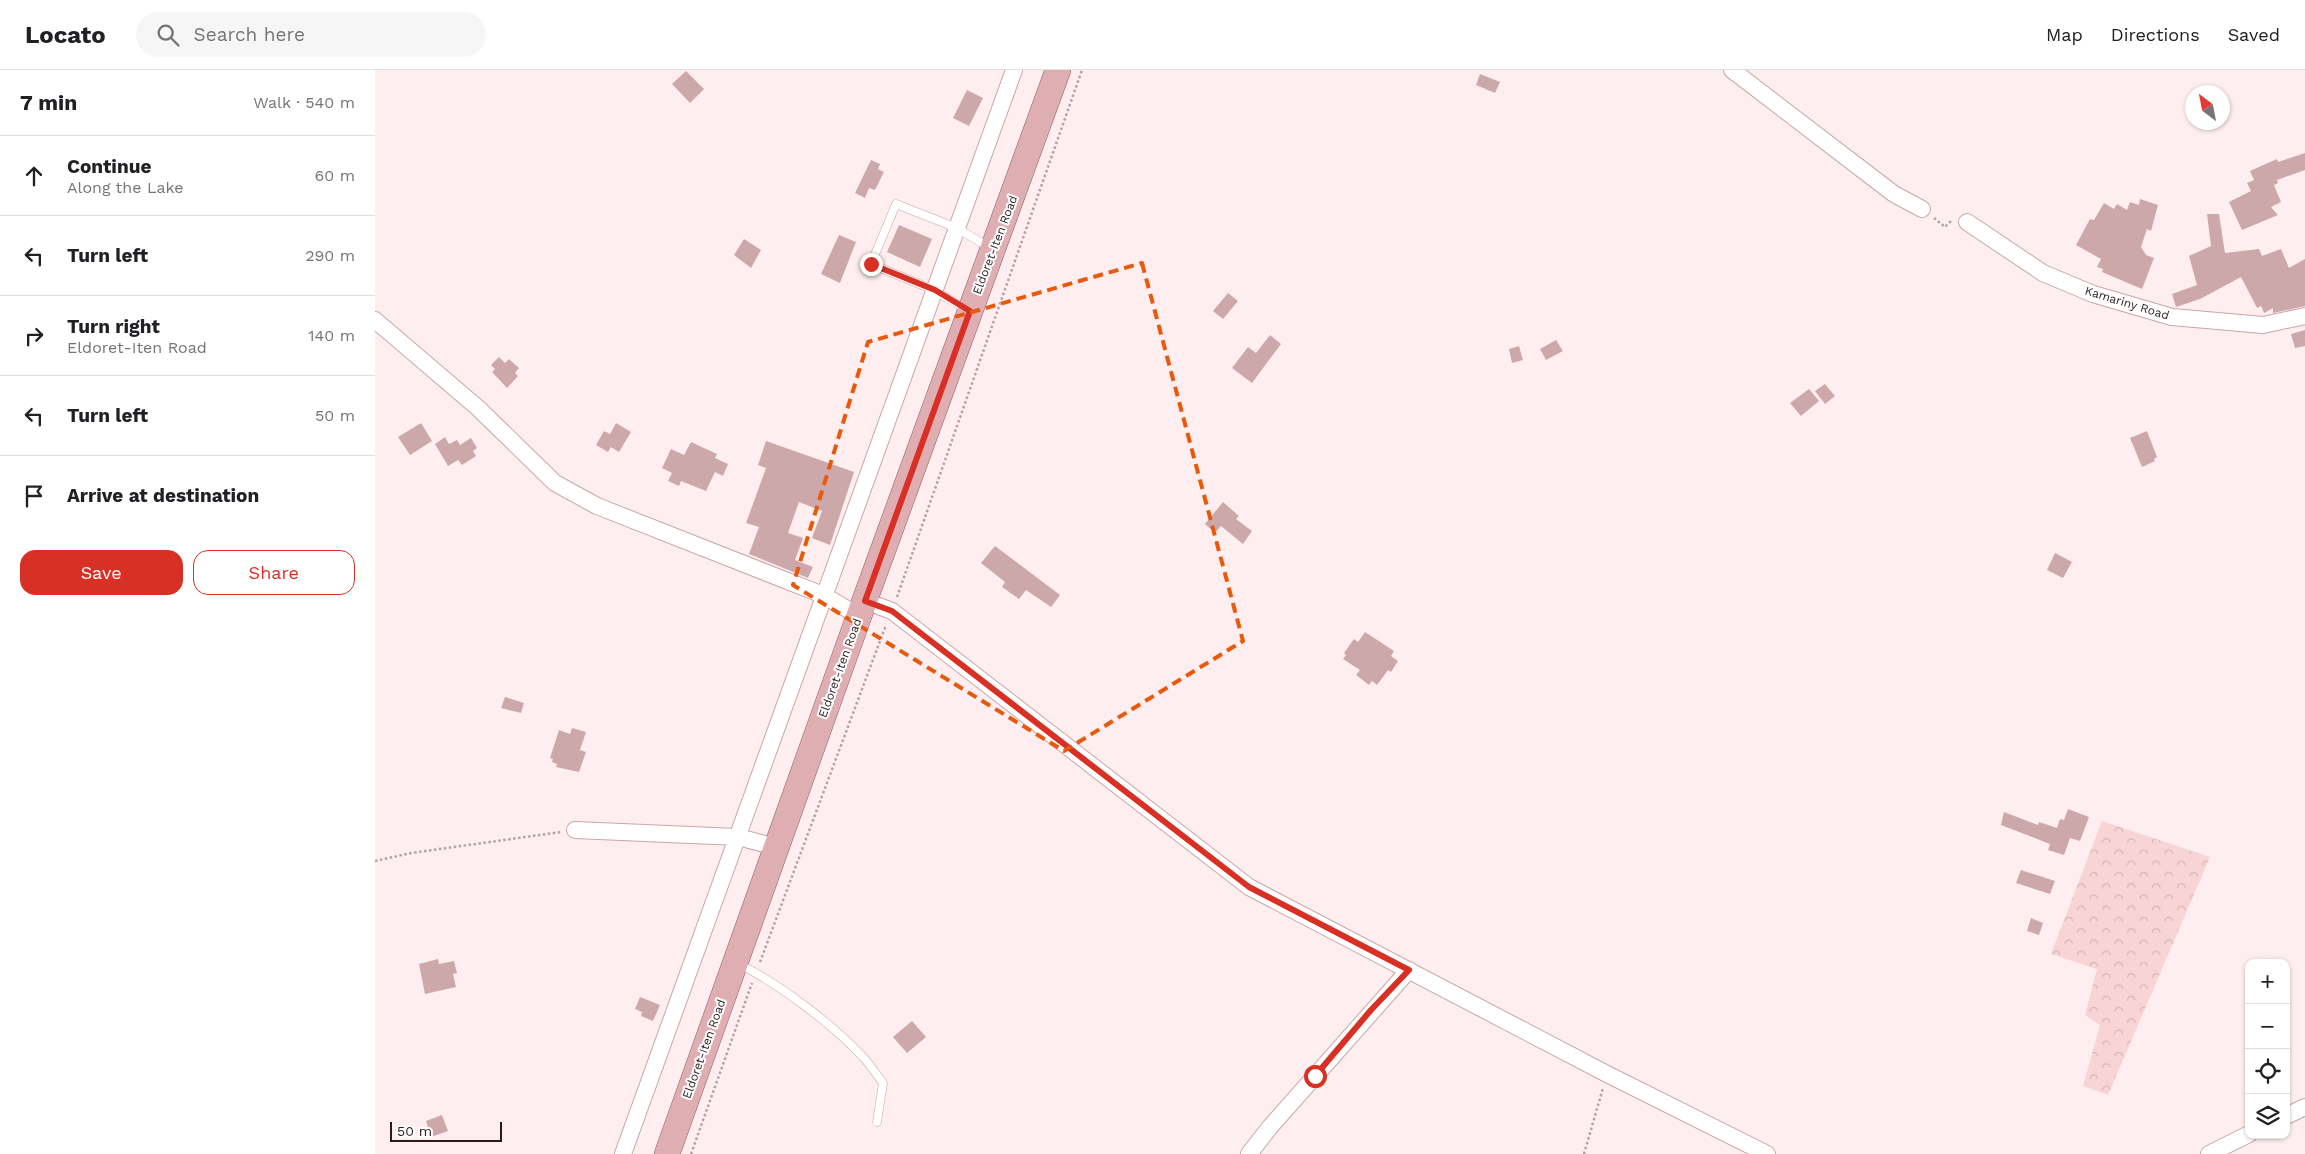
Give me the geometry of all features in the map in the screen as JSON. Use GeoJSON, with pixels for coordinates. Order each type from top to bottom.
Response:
{"type":"FeatureCollection","features":[{"type":"Feature","properties":{"kind":"main road","name":"Eldoret-Iten Road"},"geometry":{"type":"LineString","coordinates":[[667,1154],[745,967],[776,847],[1058,70]]}},
{"type":"Feature","properties":{"kind":"street"},"geometry":{"type":"LineString","coordinates":[[623,1154],[823,595],[1014,70]]}},
{"type":"Feature","properties":{"kind":"street"},"geometry":{"type":"LineString","coordinates":[[1732,70],[1894,194],[1922,209]]}},
{"type":"Feature","properties":{"kind":"street","name":"Kamariny Road"},"geometry":{"type":"LineString","coordinates":[[1967,222],[2043,273],[2093,294],[2172,318],[2263,325],[2305,316]]}},
{"type":"Feature","properties":{"kind":"street"},"geometry":{"type":"LineString","coordinates":[[375,320],[478,408],[555,483],[597,506],[823,595],[862,608],[892,611],[1249,887],[1607,1074],[1767,1154]]}},
{"type":"Feature","properties":{"kind":"street"},"geometry":{"type":"LineString","coordinates":[[575,830],[738,837],[776,847]]}},
{"type":"Feature","properties":{"kind":"street"},"geometry":{"type":"LineString","coordinates":[[1249,1154],[1270,1127],[1409,970]]}},
{"type":"Feature","properties":{"kind":"street"},"geometry":{"type":"LineString","coordinates":[[2290,1114],[2305,1107]]}},
{"type":"Feature","properties":{"kind":"street"},"geometry":{"type":"LineString","coordinates":[[2209,1154],[2245,1136]]}},
{"type":"Feature","properties":{"kind":"lane"},"geometry":{"type":"LineString","coordinates":[[970,311],[935,290],[871,264],[896,204],[957,228],[994,250]]}},
{"type":"Feature","properties":{"kind":"lane"},"geometry":{"type":"LineString","coordinates":[[745,967],[820,1019],[863,1056],[883,1083],[877,1122]]}},
{"type":"Feature","properties":{"kind":"path"},"geometry":{"type":"LineString","coordinates":[[691,1154],[745,967],[892,611],[1082,70]]}},
{"type":"Feature","properties":{"kind":"path"},"geometry":{"type":"LineString","coordinates":[[1922,209],[1945,227],[1957,214],[1967,222]]}},
{"type":"Feature","properties":{"kind":"path"},"geometry":{"type":"LineString","coordinates":[[375,861],[411,853],[575,830]]}},
{"type":"Feature","properties":{"kind":"path"},"geometry":{"type":"LineString","coordinates":[[1584,1154],[1607,1074]]}},
{"type":"Feature","properties":{"kind":"highlighted area"},"geometry":{"type":"Polygon","coordinates":[[[1142,263],[1243,641],[1064,751],[793,585],[868,342],[1142,263]]]}},
{"type":"Feature","properties":{"kind":"green space"},"geometry":{"type":"Polygon","coordinates":[[[2102,821],[2210,857],[2108,1095],[2083,1086],[2100,1025],[2085,1015],[2097,969],[2051,954],[2102,821]]]}},
{"type":"Feature","properties":{"kind":"building"},"geometry":{"type":"Polygon","coordinates":[[[686,71],[704,89],[690,103],[672,84],[686,71]]]}},
{"type":"Feature","properties":{"kind":"building"},"geometry":{"type":"Polygon","coordinates":[[[1480,74],[1500,82],[1495,93],[1476,85],[1480,74]]]}},
{"type":"Feature","properties":{"kind":"building"},"geometry":{"type":"Polygon","coordinates":[[[967,90],[983,98],[969,126],[953,118],[967,90]]]}},
{"type":"Feature","properties":{"kind":"building"},"geometry":{"type":"Polygon","coordinates":[[[2305,153],[2305,170],[2277,180],[2278,183],[2274,185],[2281,202],[2271,207],[2278,215],[2242,230],[2229,202],[2251,191],[2247,183],[2254,180],[2250,171],[2277,159],[2278,162],[2305,153]]]}},
{"type":"Feature","properties":{"kind":"building"},"geometry":{"type":"Polygon","coordinates":[[[871,160],[880,164],[878,169],[884,172],[875,190],[869,188],[865,198],[855,193],[871,160]]]}},
{"type":"Feature","properties":{"kind":"building"},"geometry":{"type":"Polygon","coordinates":[[[2140,199],[2158,205],[2151,231],[2147,229],[2141,247],[2146,255],[2154,258],[2142,289],[2102,272],[2103,269],[2097,267],[2101,259],[2076,245],[2090,219],[2094,220],[2104,203],[2114,209],[2117,204],[2127,210],[2130,202],[2139,205],[2140,199]]]}},
{"type":"Feature","properties":{"kind":"building"},"geometry":{"type":"Polygon","coordinates":[[[2207,214],[2219,214],[2225,253],[2259,249],[2262,256],[2281,249],[2289,268],[2305,259],[2305,306],[2273,313],[2273,308],[2264,313],[2261,306],[2257,308],[2241,277],[2200,299],[2176,307],[2172,294],[2197,285],[2189,256],[2211,246],[2207,214]]]}},
{"type":"Feature","properties":{"kind":"building"},"geometry":{"type":"Polygon","coordinates":[[[899,225],[932,239],[920,267],[887,252],[899,225]]]}},
{"type":"Feature","properties":{"kind":"building"},"geometry":{"type":"Polygon","coordinates":[[[839,235],[856,242],[840,283],[821,274],[839,235]]]}},
{"type":"Feature","properties":{"kind":"building"},"geometry":{"type":"Polygon","coordinates":[[[744,239],[761,250],[751,268],[734,255],[744,239]]]}},
{"type":"Feature","properties":{"kind":"building"},"geometry":{"type":"Polygon","coordinates":[[[1228,293],[1238,301],[1223,319],[1213,311],[1228,293]]]}},
{"type":"Feature","properties":{"kind":"building"},"geometry":{"type":"Polygon","coordinates":[[[2305,330],[2305,346],[2295,348],[2291,334],[2305,330]]]}},
{"type":"Feature","properties":{"kind":"building"},"geometry":{"type":"Polygon","coordinates":[[[1270,335],[1281,344],[1252,383],[1232,368],[1248,347],[1256,353],[1270,335]]]}},
{"type":"Feature","properties":{"kind":"building"},"geometry":{"type":"Polygon","coordinates":[[[1556,340],[1563,351],[1546,360],[1540,349],[1556,340]]]}},
{"type":"Feature","properties":{"kind":"building"},"geometry":{"type":"Polygon","coordinates":[[[1519,346],[1523,360],[1512,363],[1509,349],[1519,346]]]}},
{"type":"Feature","properties":{"kind":"building"},"geometry":{"type":"Polygon","coordinates":[[[499,357],[505,363],[509,359],[519,368],[515,373],[518,376],[507,388],[492,372],[495,369],[491,365],[499,357]]]}},
{"type":"Feature","properties":{"kind":"building"},"geometry":{"type":"Polygon","coordinates":[[[1825,384],[1835,396],[1825,404],[1815,391],[1825,384]]]}},
{"type":"Feature","properties":{"kind":"building"},"geometry":{"type":"Polygon","coordinates":[[[1809,389],[1819,401],[1801,416],[1790,403],[1809,389]]]}},
{"type":"Feature","properties":{"kind":"building"},"geometry":{"type":"Polygon","coordinates":[[[421,423],[432,441],[410,455],[398,437],[421,423]]]}},
{"type":"Feature","properties":{"kind":"building"},"geometry":{"type":"Polygon","coordinates":[[[616,423],[631,432],[619,452],[611,447],[608,452],[596,445],[604,431],[610,434],[616,423]]]}},
{"type":"Feature","properties":{"kind":"building"},"geometry":{"type":"Polygon","coordinates":[[[2147,431],[2157,457],[2154,459],[2155,461],[2142,467],[2130,438],[2147,431]]]}},
{"type":"Feature","properties":{"kind":"building"},"geometry":{"type":"Polygon","coordinates":[[[445,437],[449,444],[457,440],[460,445],[471,438],[477,448],[473,451],[476,456],[462,465],[458,460],[448,466],[435,444],[445,437]]]}},
{"type":"Feature","properties":{"kind":"building"},"geometry":{"type":"Polygon","coordinates":[[[766,441],[854,472],[830,545],[812,538],[822,511],[799,502],[788,533],[803,538],[795,560],[813,567],[808,578],[749,554],[759,527],[746,523],[766,468],[758,465],[766,441]]]}},
{"type":"Feature","properties":{"kind":"building"},"geometry":{"type":"Polygon","coordinates":[[[691,442],[717,454],[715,458],[728,464],[723,476],[715,472],[706,491],[681,481],[679,486],[668,481],[672,473],[662,468],[671,449],[684,455],[691,442]]]}},
{"type":"Feature","properties":{"kind":"building"},"geometry":{"type":"Polygon","coordinates":[[[1223,502],[1239,516],[1236,519],[1252,531],[1243,544],[1221,526],[1215,533],[1205,524],[1223,502]]]}},
{"type":"Feature","properties":{"kind":"building"},"geometry":{"type":"Polygon","coordinates":[[[995,546],[1060,595],[1051,607],[1026,590],[1019,599],[1002,587],[1005,582],[981,563],[995,546]]]}},
{"type":"Feature","properties":{"kind":"building"},"geometry":{"type":"Polygon","coordinates":[[[2055,553],[2072,562],[2063,578],[2047,570],[2055,553]]]}},
{"type":"Feature","properties":{"kind":"building"},"geometry":{"type":"Polygon","coordinates":[[[1365,632],[1394,651],[1391,656],[1398,661],[1391,672],[1388,670],[1377,685],[1372,681],[1369,685],[1356,675],[1360,670],[1343,659],[1346,655],[1344,653],[1354,639],[1358,642],[1365,632]]]}},
{"type":"Feature","properties":{"kind":"building"},"geometry":{"type":"Polygon","coordinates":[[[505,697],[524,703],[521,713],[501,708],[505,697]]]}},
{"type":"Feature","properties":{"kind":"building"},"geometry":{"type":"Polygon","coordinates":[[[572,728],[586,732],[580,750],[586,752],[579,772],[556,767],[557,764],[552,762],[553,759],[550,758],[559,730],[570,734],[572,728]]]}},
{"type":"Feature","properties":{"kind":"building"},"geometry":{"type":"Polygon","coordinates":[[[2068,809],[2089,817],[2080,841],[2070,838],[2064,855],[2048,850],[2050,844],[2001,825],[2004,812],[2038,825],[2039,822],[2057,828],[2060,819],[2064,820],[2068,809]]]}},
{"type":"Feature","properties":{"kind":"building"},"geometry":{"type":"Polygon","coordinates":[[[2021,870],[2055,881],[2050,894],[2016,883],[2021,870]]]}},
{"type":"Feature","properties":{"kind":"building"},"geometry":{"type":"Polygon","coordinates":[[[2031,918],[2043,923],[2039,935],[2027,931],[2031,918]]]}},
{"type":"Feature","properties":{"kind":"building"},"geometry":{"type":"Polygon","coordinates":[[[438,959],[439,964],[454,961],[457,973],[453,974],[456,987],[425,994],[419,964],[438,959]]]}},
{"type":"Feature","properties":{"kind":"building"},"geometry":{"type":"Polygon","coordinates":[[[640,997],[660,1005],[653,1021],[641,1016],[642,1012],[635,1009],[640,997]]]}},
{"type":"Feature","properties":{"kind":"building"},"geometry":{"type":"Polygon","coordinates":[[[912,1021],[926,1037],[907,1053],[893,1037],[912,1021]]]}},
{"type":"Feature","properties":{"kind":"building"},"geometry":{"type":"Polygon","coordinates":[[[442,1115],[448,1131],[431,1137],[426,1121],[442,1115]]]}},
{"type":"Feature","properties":{"kind":"route"},"geometry":{"type":"LineString","coordinates":[[871,264],[935,290],[970,311],[865,601],[892,611],[1249,887],[1409,970],[1371,1010],[1315,1076]]}}]}
